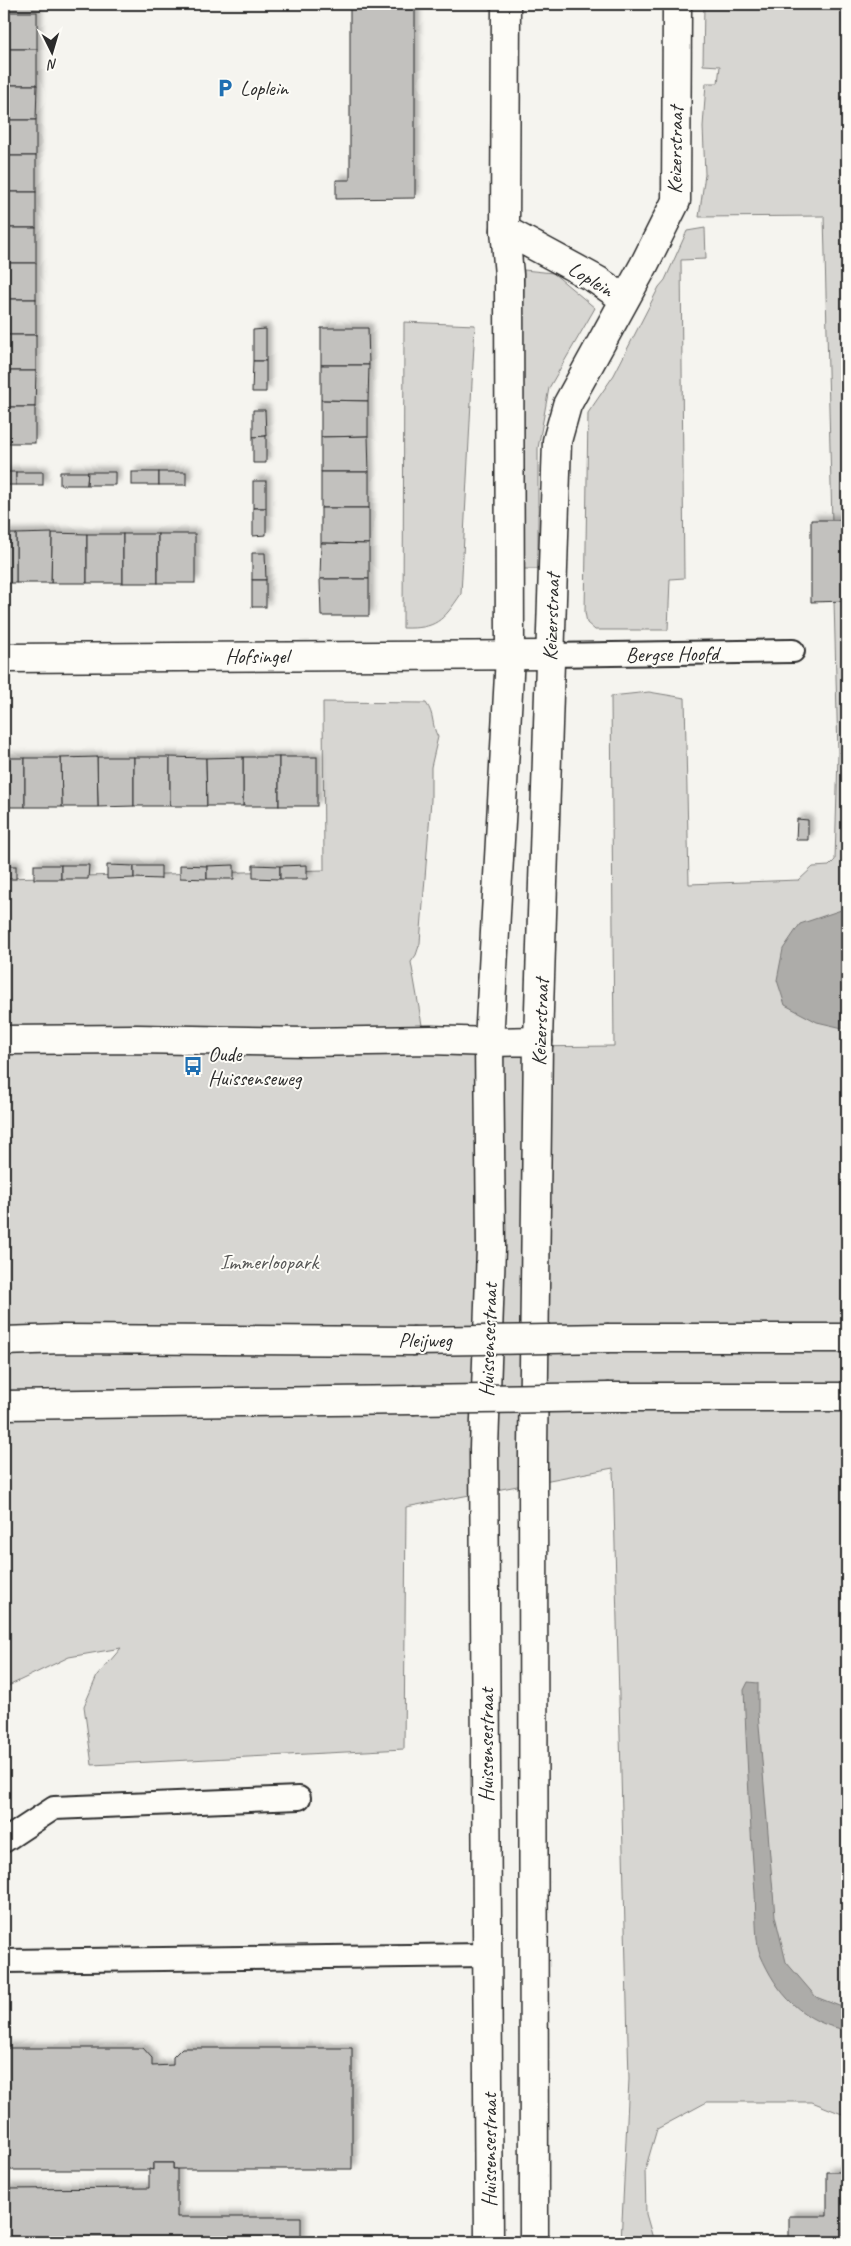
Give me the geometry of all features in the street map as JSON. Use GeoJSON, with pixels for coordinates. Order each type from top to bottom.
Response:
{"type":"FeatureCollection","features":[{"type":"Feature","properties":{"kind":"main road","name":"Keizerstraat"},"geometry":{"type":"LineString","coordinates":[[491,1248],[490,1042],[510,656],[506,4]]}},
{"type":"Feature","properties":{"kind":"main road","name":"Keizerstraat"},"geometry":{"type":"LineString","coordinates":[[535,1259],[538,1041],[542,987],[557,441],[567,405],[644,265],[676,201],[677,4]]}},
{"type":"Feature","properties":{"kind":"main road","name":"Loplein"},"geometry":{"type":"LineString","coordinates":[[506,230],[597,280],[624,299]]}},
{"type":"Feature","properties":{"kind":"main road","name":"Hofsingel"},"geometry":{"type":"LineString","coordinates":[[4,658],[550,655]]}},
{"type":"Feature","properties":{"kind":"main road"},"geometry":{"type":"LineString","coordinates":[[4,1040],[137,1038],[305,1042],[538,1041]]}},
{"type":"Feature","properties":{"kind":"main road","name":"Huissensestraat"},"geometry":{"type":"LineString","coordinates":[[490,2242],[484,1448],[491,1248]]}},
{"type":"Feature","properties":{"kind":"main road","name":"Huissensestraat"},"geometry":{"type":"LineString","coordinates":[[534,2242],[533,1440],[535,1259]]}},
{"type":"Feature","properties":{"kind":"main road"},"geometry":{"type":"LineString","coordinates":[[4,1334],[62,1339]]}},
{"type":"Feature","properties":{"kind":"main road","name":"Pleijweg"},"geometry":{"type":"LineString","coordinates":[[4,1341],[62,1339],[412,1341],[609,1338],[847,1338]]}},
{"type":"Feature","properties":{"kind":"main road"},"geometry":{"type":"LineString","coordinates":[[4,1405],[610,1397],[847,1397]]}},
{"type":"Feature","properties":{"kind":"lane","name":"Bergse Hoofd"},"geometry":{"type":"LineString","coordinates":[[550,655],[793,651]]}},
{"type":"Feature","properties":{"kind":"lane"},"geometry":{"type":"LineString","coordinates":[[4,1841],[54,1808],[299,1798]]}},
{"type":"Feature","properties":{"kind":"lane"},"geometry":{"type":"LineString","coordinates":[[4,1961],[488,1955]]}},
{"type":"Feature","properties":{"kind":"green space","name":"Immerloopark"},"geometry":{"type":"Polygon","coordinates":[[[704,4],[847,4],[847,2116],[812,2102],[707,2102],[657,2129],[645,2170],[646,2214],[654,2242],[621,2242],[629,2079],[613,1468],[406,1507],[404,1749],[92,1765],[84,1706],[97,1676],[121,1648],[69,1657],[4,1688],[4,878],[324,870],[323,702],[426,703],[431,712],[438,737],[431,767],[431,800],[420,943],[416,955],[411,962],[426,1048],[614,1046],[611,696],[649,692],[685,698],[689,884],[799,880],[813,867],[829,866],[835,860],[838,754],[824,216],[699,217],[705,174],[703,127],[706,83],[718,83],[720,66],[703,65],[704,4]]]}},
{"type":"Feature","properties":{"kind":"green space"},"geometry":{"type":"Polygon","coordinates":[[[705,228],[706,259],[681,260],[684,578],[670,579],[668,630],[595,630],[587,623],[585,612],[588,413],[614,375],[659,287],[665,280],[687,231],[705,228]]]}},
{"type":"Feature","properties":{"kind":"green space"},"geometry":{"type":"Polygon","coordinates":[[[524,270],[553,273],[595,308],[549,388],[538,448],[538,569],[519,569],[524,270]]]}},
{"type":"Feature","properties":{"kind":"green space"},"geometry":{"type":"Polygon","coordinates":[[[404,322],[475,325],[461,594],[449,611],[438,622],[414,628],[403,628],[404,322]]]}},
{"type":"Feature","properties":{"kind":"shaded area"},"geometry":{"type":"Polygon","coordinates":[[[847,908],[847,1029],[817,1022],[785,1005],[777,980],[783,949],[800,924],[847,908]]]}},
{"type":"Feature","properties":{"kind":"shaded area"},"geometry":{"type":"Polygon","coordinates":[[[748,1682],[758,1683],[758,1713],[775,1916],[786,1962],[816,1997],[847,2009],[847,2030],[817,2021],[793,2004],[775,1982],[758,1948],[744,1690],[748,1682]]]}},
{"type":"Feature","properties":{"kind":"building"},"geometry":{"type":"Polygon","coordinates":[[[350,4],[415,4],[415,198],[336,199],[336,180],[350,180],[350,4]]]}},
{"type":"Feature","properties":{"kind":"building"},"geometry":{"type":"Polygon","coordinates":[[[4,12],[37,12],[37,49],[4,49],[4,12]]]}},
{"type":"Feature","properties":{"kind":"building"},"geometry":{"type":"Polygon","coordinates":[[[4,49],[37,49],[37,85],[4,85],[4,49]]]}},
{"type":"Feature","properties":{"kind":"building"},"geometry":{"type":"Polygon","coordinates":[[[4,85],[37,85],[36,120],[4,120],[4,85]]]}},
{"type":"Feature","properties":{"kind":"building"},"geometry":{"type":"Polygon","coordinates":[[[4,120],[36,120],[36,156],[4,156],[4,120]]]}},
{"type":"Feature","properties":{"kind":"building"},"geometry":{"type":"Polygon","coordinates":[[[4,156],[36,156],[36,192],[4,192],[4,156]]]}},
{"type":"Feature","properties":{"kind":"building"},"geometry":{"type":"Polygon","coordinates":[[[4,192],[36,192],[36,228],[4,228],[4,192]]]}},
{"type":"Feature","properties":{"kind":"building"},"geometry":{"type":"Polygon","coordinates":[[[4,228],[36,228],[36,263],[4,263],[4,228]]]}},
{"type":"Feature","properties":{"kind":"building"},"geometry":{"type":"Polygon","coordinates":[[[4,263],[36,263],[36,299],[4,299],[4,263]]]}},
{"type":"Feature","properties":{"kind":"building"},"geometry":{"type":"Polygon","coordinates":[[[4,299],[36,299],[36,335],[4,335],[4,299]]]}},
{"type":"Feature","properties":{"kind":"building"},"geometry":{"type":"Polygon","coordinates":[[[321,328],[368,328],[369,365],[321,365],[321,328]]]}},
{"type":"Feature","properties":{"kind":"building"},"geometry":{"type":"Polygon","coordinates":[[[266,329],[266,361],[253,361],[253,330],[266,329]]]}},
{"type":"Feature","properties":{"kind":"building"},"geometry":{"type":"Polygon","coordinates":[[[4,335],[36,335],[36,371],[4,371],[4,335]]]}},
{"type":"Feature","properties":{"kind":"building"},"geometry":{"type":"Polygon","coordinates":[[[253,361],[266,361],[266,392],[252,392],[253,361]]]}},
{"type":"Feature","properties":{"kind":"building"},"geometry":{"type":"Polygon","coordinates":[[[321,365],[369,365],[368,401],[321,400],[321,365]]]}},
{"type":"Feature","properties":{"kind":"building"},"geometry":{"type":"Polygon","coordinates":[[[4,371],[36,371],[35,407],[4,407],[4,371]]]}},
{"type":"Feature","properties":{"kind":"building"},"geometry":{"type":"Polygon","coordinates":[[[321,400],[368,401],[368,436],[321,437],[321,400]]]}},
{"type":"Feature","properties":{"kind":"building"},"geometry":{"type":"Polygon","coordinates":[[[4,407],[35,407],[35,443],[4,443],[4,407]]]}},
{"type":"Feature","properties":{"kind":"building"},"geometry":{"type":"Polygon","coordinates":[[[253,410],[265,410],[266,436],[253,437],[253,410]]]}},
{"type":"Feature","properties":{"kind":"building"},"geometry":{"type":"Polygon","coordinates":[[[266,436],[266,463],[253,463],[253,437],[266,436]]]}},
{"type":"Feature","properties":{"kind":"building"},"geometry":{"type":"Polygon","coordinates":[[[368,436],[369,472],[321,472],[321,437],[368,436]]]}},
{"type":"Feature","properties":{"kind":"building"},"geometry":{"type":"Polygon","coordinates":[[[4,472],[16,472],[16,485],[4,485],[4,472]]]}},
{"type":"Feature","properties":{"kind":"building"},"geometry":{"type":"Polygon","coordinates":[[[16,472],[43,472],[43,485],[16,485],[16,472]]]}},
{"type":"Feature","properties":{"kind":"building"},"geometry":{"type":"Polygon","coordinates":[[[60,472],[88,472],[87,485],[60,485],[60,472]]]}},
{"type":"Feature","properties":{"kind":"building"},"geometry":{"type":"Polygon","coordinates":[[[88,472],[115,472],[115,485],[87,485],[88,472]]]}},
{"type":"Feature","properties":{"kind":"building"},"geometry":{"type":"Polygon","coordinates":[[[132,472],[159,472],[159,485],[132,485],[132,472]]]}},
{"type":"Feature","properties":{"kind":"building"},"geometry":{"type":"Polygon","coordinates":[[[159,472],[186,472],[186,485],[159,485],[159,472]]]}},
{"type":"Feature","properties":{"kind":"building"},"geometry":{"type":"Polygon","coordinates":[[[321,472],[369,472],[369,508],[321,508],[321,472]]]}},
{"type":"Feature","properties":{"kind":"building"},"geometry":{"type":"Polygon","coordinates":[[[253,481],[266,481],[266,508],[253,508],[253,481]]]}},
{"type":"Feature","properties":{"kind":"building"},"geometry":{"type":"Polygon","coordinates":[[[253,508],[266,508],[266,535],[253,536],[253,508]]]}},
{"type":"Feature","properties":{"kind":"building"},"geometry":{"type":"Polygon","coordinates":[[[321,508],[369,508],[369,544],[321,543],[321,508]]]}},
{"type":"Feature","properties":{"kind":"building"},"geometry":{"type":"Polygon","coordinates":[[[811,520],[847,520],[847,601],[811,602],[811,520]]]}},
{"type":"Feature","properties":{"kind":"building"},"geometry":{"type":"Polygon","coordinates":[[[52,533],[87,534],[87,583],[51,583],[52,533]]]}},
{"type":"Feature","properties":{"kind":"building"},"geometry":{"type":"Polygon","coordinates":[[[52,533],[51,583],[16,583],[16,534],[52,533]]]}},
{"type":"Feature","properties":{"kind":"building"},"geometry":{"type":"Polygon","coordinates":[[[4,534],[16,534],[16,583],[4,583],[4,534]]]}},
{"type":"Feature","properties":{"kind":"building"},"geometry":{"type":"Polygon","coordinates":[[[87,534],[123,534],[123,583],[87,583],[87,534]]]}},
{"type":"Feature","properties":{"kind":"building"},"geometry":{"type":"Polygon","coordinates":[[[123,534],[158,534],[158,583],[123,583],[123,534]]]}},
{"type":"Feature","properties":{"kind":"building"},"geometry":{"type":"Polygon","coordinates":[[[158,534],[195,534],[195,583],[158,583],[158,534]]]}},
{"type":"Feature","properties":{"kind":"building"},"geometry":{"type":"Polygon","coordinates":[[[321,543],[369,544],[369,579],[320,579],[321,543]]]}},
{"type":"Feature","properties":{"kind":"building"},"geometry":{"type":"Polygon","coordinates":[[[252,553],[265,553],[266,580],[252,580],[252,553]]]}},
{"type":"Feature","properties":{"kind":"building"},"geometry":{"type":"Polygon","coordinates":[[[320,579],[369,579],[369,616],[321,616],[320,579]]]}},
{"type":"Feature","properties":{"kind":"building"},"geometry":{"type":"Polygon","coordinates":[[[252,580],[266,580],[266,607],[252,607],[252,580]]]}},
{"type":"Feature","properties":{"kind":"building"},"geometry":{"type":"Polygon","coordinates":[[[97,757],[134,757],[134,806],[98,807],[97,757]]]}},
{"type":"Feature","properties":{"kind":"building"},"geometry":{"type":"Polygon","coordinates":[[[97,757],[98,807],[62,807],[61,758],[97,757]]]}},
{"type":"Feature","properties":{"kind":"building"},"geometry":{"type":"Polygon","coordinates":[[[134,757],[170,757],[170,806],[134,806],[134,757]]]}},
{"type":"Feature","properties":{"kind":"building"},"geometry":{"type":"Polygon","coordinates":[[[170,757],[206,758],[207,806],[170,806],[170,757]]]}},
{"type":"Feature","properties":{"kind":"building"},"geometry":{"type":"Polygon","coordinates":[[[243,757],[279,757],[279,806],[243,806],[243,757]]]}},
{"type":"Feature","properties":{"kind":"building"},"geometry":{"type":"Polygon","coordinates":[[[243,757],[243,806],[207,806],[206,758],[243,757]]]}},
{"type":"Feature","properties":{"kind":"building"},"geometry":{"type":"Polygon","coordinates":[[[279,757],[317,757],[317,806],[279,806],[279,757]]]}},
{"type":"Feature","properties":{"kind":"building"},"geometry":{"type":"Polygon","coordinates":[[[4,758],[25,758],[25,807],[4,807],[4,758]]]}},
{"type":"Feature","properties":{"kind":"building"},"geometry":{"type":"Polygon","coordinates":[[[25,758],[61,758],[62,807],[25,807],[25,758]]]}},
{"type":"Feature","properties":{"kind":"building"},"geometry":{"type":"Polygon","coordinates":[[[797,819],[808,820],[808,840],[796,840],[797,819]]]}},
{"type":"Feature","properties":{"kind":"building"},"geometry":{"type":"Polygon","coordinates":[[[34,865],[61,865],[61,879],[34,879],[34,865]]]}},
{"type":"Feature","properties":{"kind":"building"},"geometry":{"type":"Polygon","coordinates":[[[61,865],[89,865],[88,879],[61,879],[61,865]]]}},
{"type":"Feature","properties":{"kind":"building"},"geometry":{"type":"Polygon","coordinates":[[[107,865],[134,866],[134,878],[107,879],[107,865]]]}},
{"type":"Feature","properties":{"kind":"building"},"geometry":{"type":"Polygon","coordinates":[[[180,865],[207,866],[207,879],[180,878],[180,865]]]}},
{"type":"Feature","properties":{"kind":"building"},"geometry":{"type":"Polygon","coordinates":[[[234,865],[234,879],[207,879],[207,866],[234,865]]]}},
{"type":"Feature","properties":{"kind":"building"},"geometry":{"type":"Polygon","coordinates":[[[253,865],[280,866],[280,879],[253,878],[253,865]]]}},
{"type":"Feature","properties":{"kind":"building"},"geometry":{"type":"Polygon","coordinates":[[[307,865],[307,879],[280,879],[280,866],[307,865]]]}},
{"type":"Feature","properties":{"kind":"building"},"geometry":{"type":"Polygon","coordinates":[[[4,866],[16,866],[16,879],[4,879],[4,866]]]}},
{"type":"Feature","properties":{"kind":"building"},"geometry":{"type":"Polygon","coordinates":[[[134,866],[161,866],[161,879],[134,878],[134,866]]]}},
{"type":"Feature","properties":{"kind":"building"},"geometry":{"type":"Polygon","coordinates":[[[4,2048],[143,2048],[152,2058],[152,2066],[173,2065],[173,2057],[182,2048],[352,2048],[352,2169],[173,2169],[173,2163],[153,2163],[153,2170],[4,2170],[4,2048]]]}},
{"type":"Feature","properties":{"kind":"building"},"geometry":{"type":"Polygon","coordinates":[[[153,2163],[173,2163],[173,2169],[177,2169],[177,2217],[301,2217],[301,2242],[4,2242],[4,2189],[149,2188],[149,2169],[153,2170],[153,2163]]]}},
{"type":"Feature","properties":{"kind":"building"},"geometry":{"type":"Polygon","coordinates":[[[827,2172],[847,2172],[847,2242],[789,2242],[789,2216],[827,2216],[827,2172]]]}},
{"type":"Feature","properties":{"kind":"place","name":"Loplein"},"geometry":{"type":"Point","coordinates":[225,88]}},
{"type":"Feature","properties":{"kind":"place","name":"Oude Huissenseweg"},"geometry":{"type":"Point","coordinates":[193,1066]}}]}
